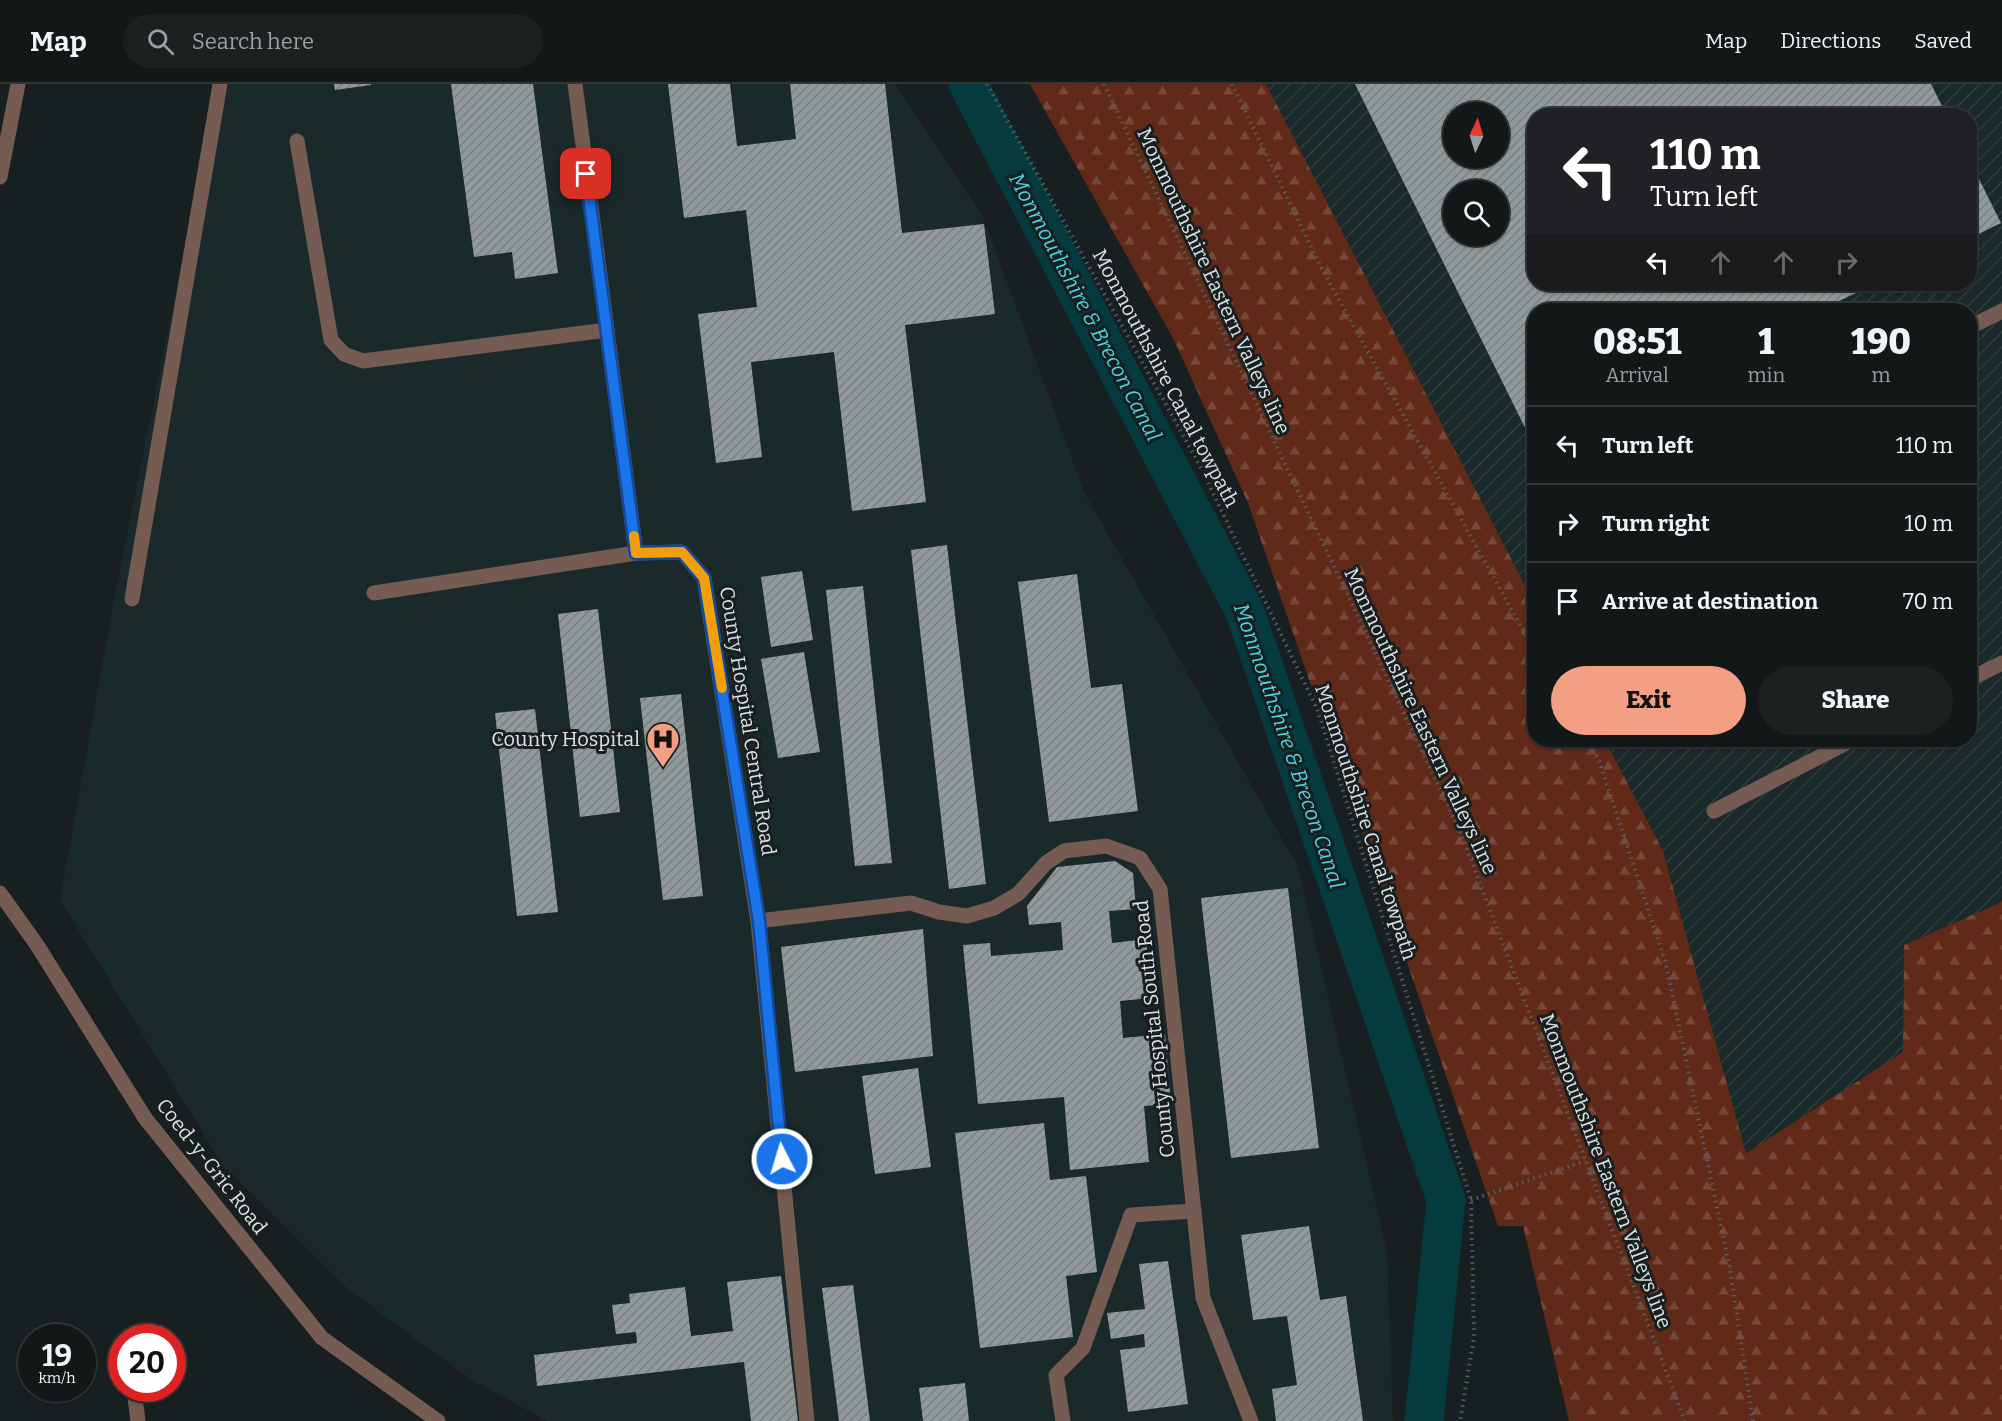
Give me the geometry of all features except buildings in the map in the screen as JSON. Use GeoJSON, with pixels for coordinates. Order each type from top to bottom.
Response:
{"type":"FeatureCollection","features":[{"type":"Feature","properties":{"kind":"street"},"geometry":{"type":"LineString","coordinates":[[0,177],[18,84]]}},
{"type":"Feature","properties":{"kind":"street"},"geometry":{"type":"LineString","coordinates":[[132,599],[220,84]]}},
{"type":"Feature","properties":{"kind":"street"},"geometry":{"type":"LineString","coordinates":[[374,593],[636,553],[575,84]]}},
{"type":"Feature","properties":{"kind":"street"},"geometry":{"type":"LineString","coordinates":[[297,141],[332,340],[344,354],[363,361],[607,330]]}},
{"type":"Feature","properties":{"kind":"street"},"geometry":{"type":"LineString","coordinates":[[1977,323],[2002,310]]}},
{"type":"Feature","properties":{"kind":"street","name":"County Hospital Central Road"},"geometry":{"type":"LineString","coordinates":[[636,553],[682,552],[704,578],[759,921],[807,1421]]}},
{"type":"Feature","properties":{"kind":"street"},"geometry":{"type":"LineString","coordinates":[[1977,676],[2002,663]]}},
{"type":"Feature","properties":{"kind":"street"},"geometry":{"type":"LineString","coordinates":[[1714,811],[1838,747]]}},
{"type":"Feature","properties":{"kind":"street","name":"County Hospital South Road"},"geometry":{"type":"LineString","coordinates":[[759,921],[911,903],[939,912],[967,916],[994,908],[1017,894],[1046,863],[1064,851],[1106,846],[1140,858],[1160,889],[1203,1298],[1251,1421]]}},
{"type":"Feature","properties":{"kind":"street","name":"Coed-y-Gric Road"},"geometry":{"type":"LineString","coordinates":[[0,893],[37,945],[145,1118],[322,1338],[438,1421]]}},
{"type":"Feature","properties":{"kind":"street"},"geometry":{"type":"LineString","coordinates":[[1063,1421],[1056,1375],[1083,1348],[1131,1215],[1194,1211]]}},
{"type":"Feature","properties":{"kind":"street"},"geometry":{"type":"LineString","coordinates":[[136,1402],[138,1421]]}},
{"type":"Feature","properties":{"kind":"path","name":"Monmouthshire Canal towpath"},"geometry":{"type":"LineString","coordinates":[[987,84],[1198,462],[1318,711],[1471,1200],[1474,1337],[1460,1421]]}},
{"type":"Feature","properties":{"kind":"path","name":"Monmouthshire Eastern Valleys line"},"geometry":{"type":"LineString","coordinates":[[1104,84],[1460,831],[1685,1421]]}},
{"type":"Feature","properties":{"kind":"path"},"geometry":{"type":"LineString","coordinates":[[1232,84],[1322,269],[1527,637]]}},
{"type":"Feature","properties":{"kind":"path"},"geometry":{"type":"LineString","coordinates":[[1591,747],[1599,760],[1666,964],[1730,1269],[1754,1421]]}},
{"type":"Feature","properties":{"kind":"path"},"geometry":{"type":"LineString","coordinates":[[1471,1200],[1585,1161]]}},
{"type":"Feature","properties":{"kind":"shaded area","name":"County Hospital"},"geometry":{"type":"Polygon","coordinates":[[[217,84],[895,84],[983,217],[1085,494],[1298,867],[1387,1252],[1393,1421],[547,1421],[469,1378],[349,1290],[224,1167],[60,900],[114,600],[217,84]]]}},
{"type":"Feature","properties":{"kind":"shaded area"},"geometry":{"type":"Polygon","coordinates":[[[1266,84],[2002,84],[2002,902],[1904,945],[1903,1052],[1746,1154],[1663,851],[1609,747],[1977,747],[1977,303],[1527,303],[1527,589],[1266,84]]]}},
{"type":"Feature","properties":{"kind":"green space"},"geometry":{"type":"Polygon","coordinates":[[[1030,84],[1266,84],[1527,589],[1527,747],[1609,747],[1663,851],[1746,1153],[1903,1052],[1904,945],[2002,902],[2002,1421],[1569,1421],[1523,1226],[1498,1226],[1248,503],[1174,340],[1030,84]]]}},
{"type":"Feature","properties":{"kind":"waterway","name":"Monmouthshire & Brecon Canal"},"geometry":{"type":"LineString","coordinates":[[968,84],[1245,612],[1446,1200],[1424,1421]]}},
{"type":"Feature","properties":{"kind":"slow traffic"},"geometry":{"type":"LineString","coordinates":[[634,536],[636,553],[682,552],[704,578],[722,688]]}},
{"type":"Feature","properties":{"kind":"place","name":"County Hospital"},"geometry":{"type":"Point","coordinates":[663,768]}},
{"type":"Feature","properties":{"kind":"route"},"geometry":{"type":"LineString","coordinates":[[586,174],[636,553],[682,552],[704,578],[759,921],[782,1159]]}}]}
